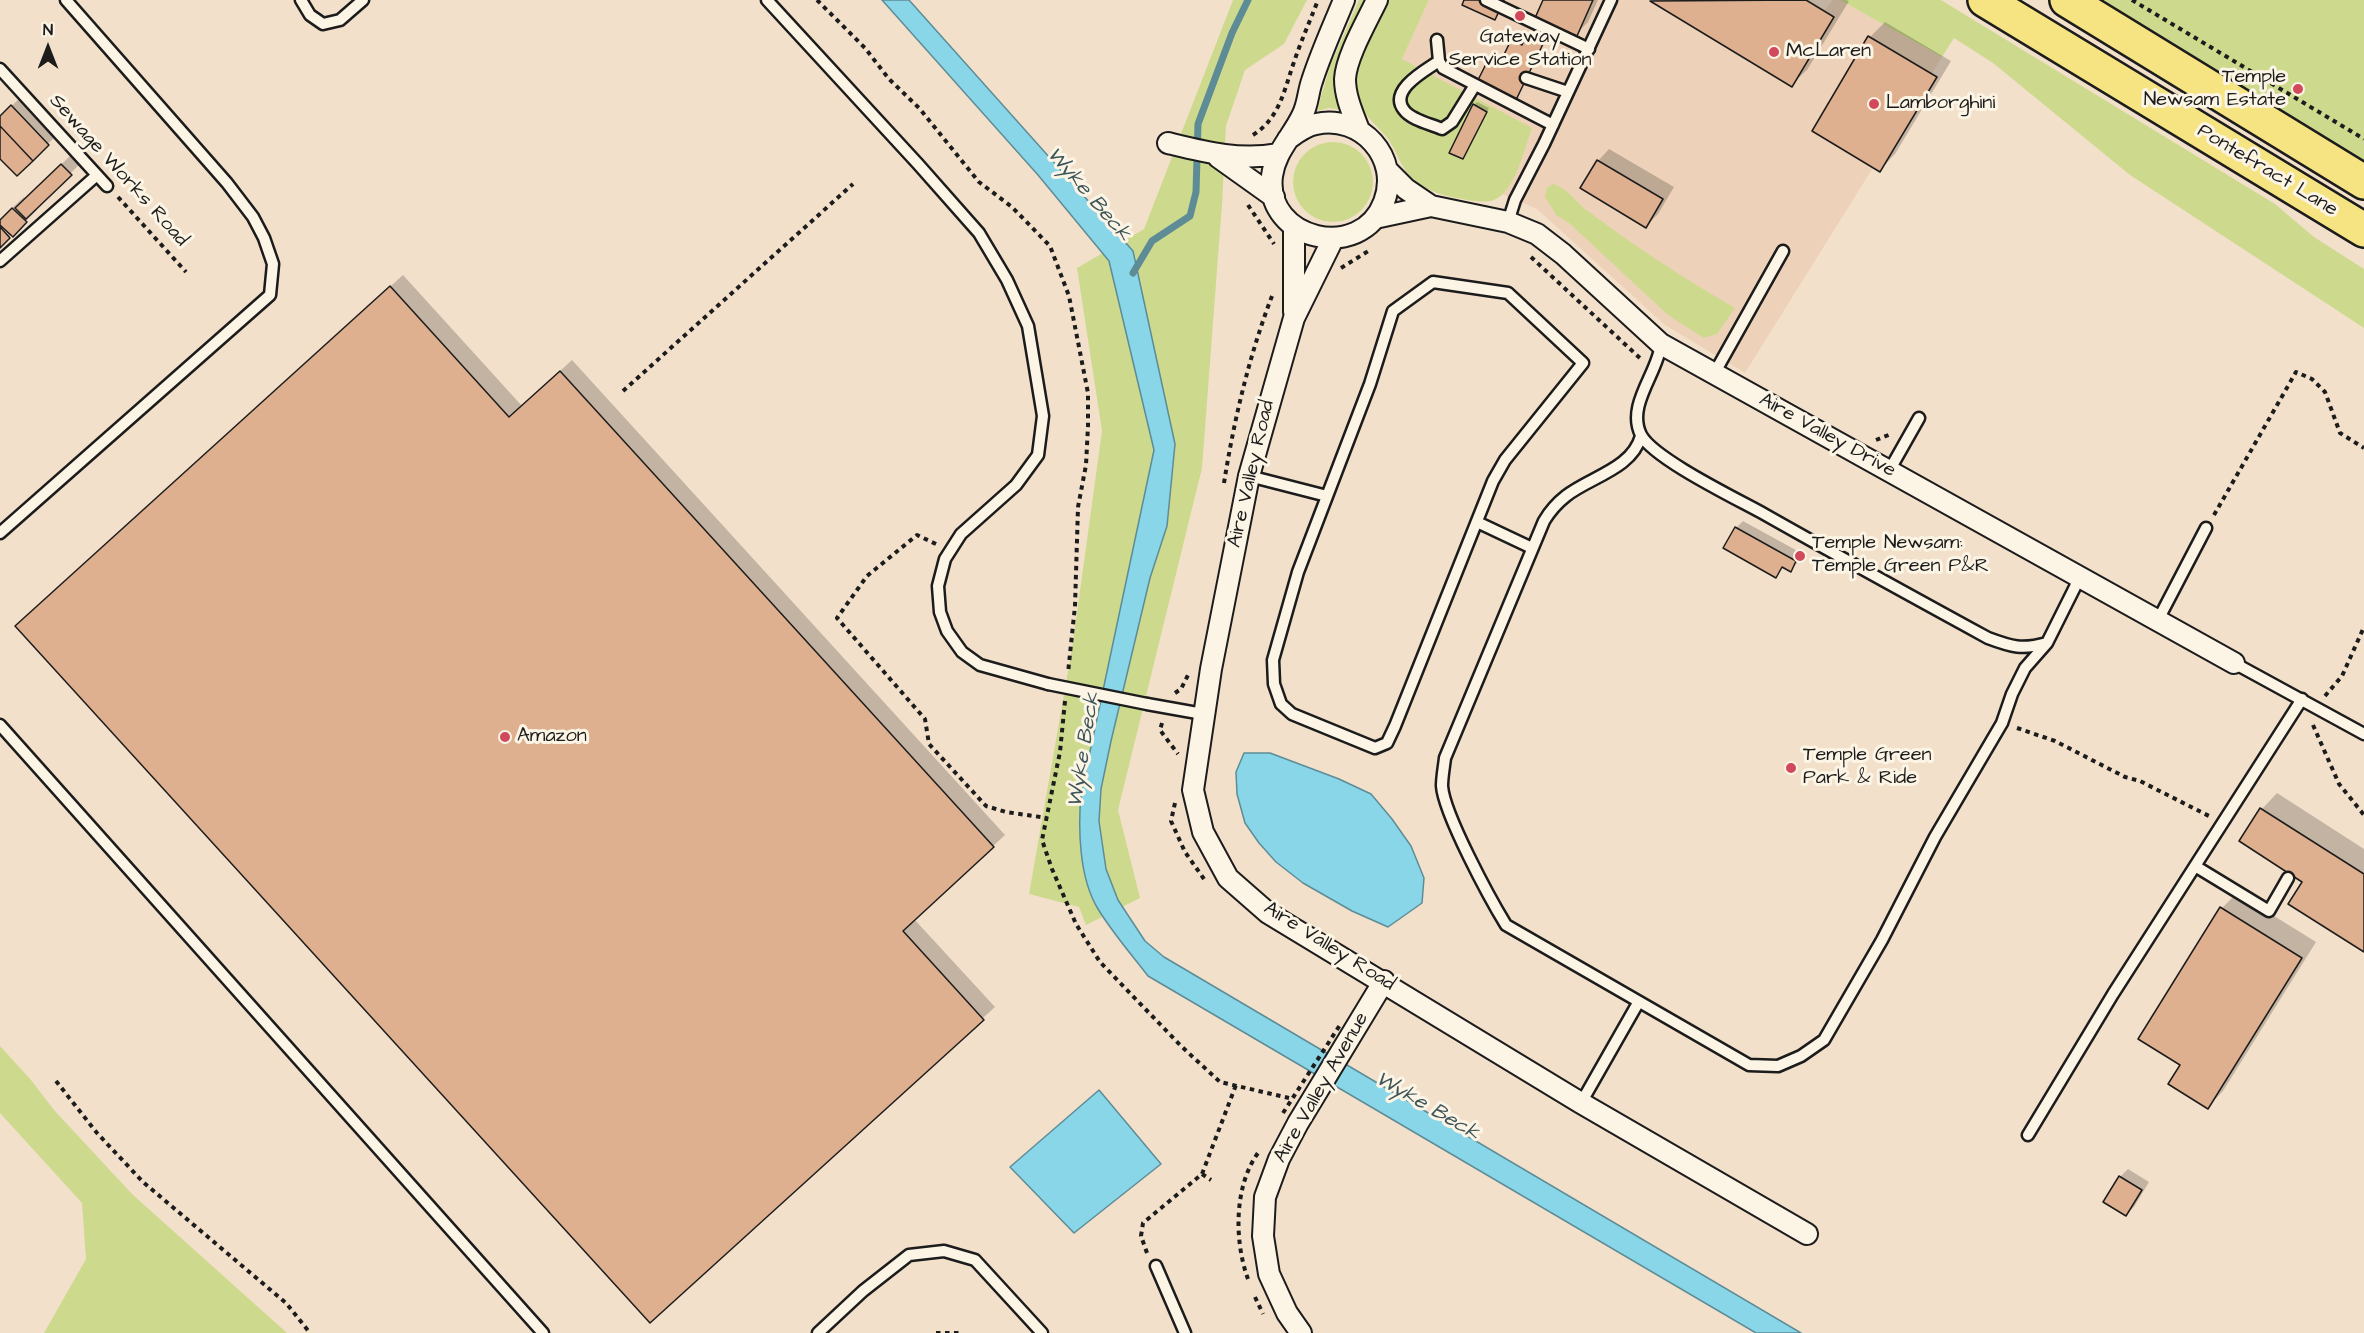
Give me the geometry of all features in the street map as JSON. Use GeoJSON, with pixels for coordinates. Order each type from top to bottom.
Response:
{"type":"FeatureCollection","features":[{"type":"Feature","properties":{"kind":"highway","name":"Pontefract Lane"},"geometry":{"type":"LineString","coordinates":[[1985,0],[2364,230]]}},
{"type":"Feature","properties":{"kind":"highway","name":"Pontefract Lane"},"geometry":{"type":"LineString","coordinates":[[2067,0],[2364,182]]}},
{"type":"Feature","properties":{"kind":"street"},"geometry":{"type":"LineString","coordinates":[[1168,143],[1214,154],[1247,158],[1283,147],[1300,130],[1314,124],[1329,122],[1345,124],[1359,130],[1378,147],[1388,170],[1386,195],[1375,218],[1363,229],[1349,236],[1333,239],[1306,234],[1294,227],[1282,214],[1274,197],[1271,180],[1283,147],[1303,115],[1319,60],[1344,0]]}},
{"type":"Feature","properties":{"kind":"street"},"geometry":{"type":"LineString","coordinates":[[1359,130],[1349,105],[1345,79],[1354,47],[1377,0]]}},
{"type":"Feature","properties":{"kind":"street"},"geometry":{"type":"LineString","coordinates":[[1214,154],[1274,197]]}},
{"type":"Feature","properties":{"kind":"street","name":"Aire Valley Drive"},"geometry":{"type":"LineString","coordinates":[[1388,170],[1406,189],[1431,207]]}},
{"type":"Feature","properties":{"kind":"street","name":"Aire Valley Drive"},"geometry":{"type":"LineString","coordinates":[[1375,218],[1431,207],[1508,222],[1537,234],[1563,254],[1661,344],[2234,663]]}},
{"type":"Feature","properties":{"kind":"street","name":"Aire Valley Road"},"geometry":{"type":"LineString","coordinates":[[1294,227],[1294,318]]}},
{"type":"Feature","properties":{"kind":"street","name":"Aire Valley Road"},"geometry":{"type":"LineString","coordinates":[[1333,239],[1294,318],[1249,476],[1203,714],[1193,790],[1203,832],[1228,878],[1268,913],[1384,981],[1581,1103],[1807,1234]]}},
{"type":"Feature","properties":{"kind":"street","name":"Aire Valley Avenue"},"geometry":{"type":"LineString","coordinates":[[1301,1333],[1287,1313],[1269,1274],[1263,1236],[1265,1197],[1279,1159],[1290,1118],[1348,1028],[1384,981]]}},
{"type":"Feature","properties":{"kind":"lane"},"geometry":{"type":"LineString","coordinates":[[301,0],[310,15],[323,24],[340,20],[363,0]]}},
{"type":"Feature","properties":{"kind":"lane"},"geometry":{"type":"LineString","coordinates":[[767,0],[918,164],[978,233],[1008,280],[1028,326],[1043,416],[1038,455],[1016,485],[961,534],[945,559],[938,586],[940,612],[946,631],[962,652],[980,665],[1048,684],[1203,714]]}},
{"type":"Feature","properties":{"kind":"lane"},"geometry":{"type":"LineString","coordinates":[[1486,0],[1589,49]]}},
{"type":"Feature","properties":{"kind":"lane"},"geometry":{"type":"LineString","coordinates":[[1508,222],[1515,200],[1553,125],[1611,0]]}},
{"type":"Feature","properties":{"kind":"lane"},"geometry":{"type":"LineString","coordinates":[[0,533],[270,295],[273,264],[264,238],[253,217],[227,183],[71,2]]}},
{"type":"Feature","properties":{"kind":"lane"},"geometry":{"type":"LineString","coordinates":[[1437,39],[1439,61],[1443,68],[1553,125]]}},
{"type":"Feature","properties":{"kind":"lane"},"geometry":{"type":"LineString","coordinates":[[1439,61],[1411,79],[1402,93],[1401,103],[1404,111],[1442,129],[1452,122],[1475,85]]}},
{"type":"Feature","properties":{"kind":"lane","name":"Sewage Works Road"},"geometry":{"type":"LineString","coordinates":[[0,69],[107,186]]}},
{"type":"Feature","properties":{"kind":"lane"},"geometry":{"type":"LineString","coordinates":[[1526,78],[1568,92]]}},
{"type":"Feature","properties":{"kind":"lane"},"geometry":{"type":"LineString","coordinates":[[0,261],[97,175]]}},
{"type":"Feature","properties":{"kind":"lane"},"geometry":{"type":"LineString","coordinates":[[1714,374],[1783,251]]}},
{"type":"Feature","properties":{"kind":"lane"},"geometry":{"type":"LineString","coordinates":[[1433,282],[1508,293],[1583,363],[1505,460],[1493,481],[1477,522],[1388,742],[1375,748],[1292,714],[1281,704],[1274,684],[1273,660],[1298,572],[1370,384],[1393,311],[1433,282]]}},
{"type":"Feature","properties":{"kind":"lane"},"geometry":{"type":"LineString","coordinates":[[1661,344],[1659,357],[1641,398],[1637,414],[1641,436],[1639,446],[1626,459],[1567,495],[1544,520],[1445,758],[1442,787],[1451,817],[1506,925],[1749,1065],[1778,1066],[1801,1056],[1824,1040],[1882,940],[1935,837],[2002,723],[2012,694],[2025,668],[2047,643],[2075,587],[2078,576]]}},
{"type":"Feature","properties":{"kind":"lane"},"geometry":{"type":"LineString","coordinates":[[1889,471],[1919,418]]}},
{"type":"Feature","properties":{"kind":"lane"},"geometry":{"type":"LineString","coordinates":[[1641,436],[1652,449],[1705,482],[1988,638],[2022,648],[2047,643]]}},
{"type":"Feature","properties":{"kind":"lane"},"geometry":{"type":"LineString","coordinates":[[1249,476],[1327,496]]}},
{"type":"Feature","properties":{"kind":"lane"},"geometry":{"type":"LineString","coordinates":[[1477,522],[1532,548]]}},
{"type":"Feature","properties":{"kind":"lane"},"geometry":{"type":"LineString","coordinates":[[2158,620],[2206,528]]}},
{"type":"Feature","properties":{"kind":"lane"},"geometry":{"type":"LineString","coordinates":[[2234,663],[2364,734]]}},
{"type":"Feature","properties":{"kind":"lane"},"geometry":{"type":"LineString","coordinates":[[2028,1135],[2113,994],[2302,699]]}},
{"type":"Feature","properties":{"kind":"lane"},"geometry":{"type":"LineString","coordinates":[[0,725],[543,1333]]}},
{"type":"Feature","properties":{"kind":"lane"},"geometry":{"type":"LineString","coordinates":[[2195,866],[2269,911],[2288,878]]}},
{"type":"Feature","properties":{"kind":"lane"},"geometry":{"type":"LineString","coordinates":[[1581,1103],[1638,1003]]}},
{"type":"Feature","properties":{"kind":"lane"},"geometry":{"type":"LineString","coordinates":[[818,1333],[863,1291],[909,1255],[944,1251],[975,1260],[1042,1333]]}},
{"type":"Feature","properties":{"kind":"lane"},"geometry":{"type":"LineString","coordinates":[[1156,1266],[1185,1333]]}},
{"type":"Feature","properties":{"kind":"path"},"geometry":{"type":"LineString","coordinates":[[817,0],[865,48],[889,79],[920,109],[979,182],[1012,207],[1050,246],[1069,296],[1088,393],[1088,426],[1086,465],[1078,507],[1075,606],[1067,682]]}},
{"type":"Feature","properties":{"kind":"path"},"geometry":{"type":"LineString","coordinates":[[1245,139],[1265,126],[1279,107],[1318,0]]}},
{"type":"Feature","properties":{"kind":"path"},"geometry":{"type":"LineString","coordinates":[[2132,0],[2364,139]]}},
{"type":"Feature","properties":{"kind":"path"},"geometry":{"type":"LineString","coordinates":[[623,391],[853,184]]}},
{"type":"Feature","properties":{"kind":"path","name":"Sewage Works Road"},"geometry":{"type":"LineString","coordinates":[[107,186],[186,272]]}},
{"type":"Feature","properties":{"kind":"path"},"geometry":{"type":"LineString","coordinates":[[2206,528],[2296,372],[2312,379],[2325,392],[2340,432],[2364,448]]}},
{"type":"Feature","properties":{"kind":"path"},"geometry":{"type":"LineString","coordinates":[[1872,441],[1891,434],[1896,428]]}},
{"type":"Feature","properties":{"kind":"path"},"geometry":{"type":"LineString","coordinates":[[950,551],[917,535],[867,576],[837,618],[925,719],[928,744],[986,806],[1006,812],[1047,818]]}},
{"type":"Feature","properties":{"kind":"path"},"geometry":{"type":"LineString","coordinates":[[1066,693],[1060,752],[1042,840],[1076,924],[1100,962],[1181,1046],[1220,1082],[1302,1101]]}},
{"type":"Feature","properties":{"kind":"path"},"geometry":{"type":"LineString","coordinates":[[2302,699],[2339,784],[2364,815]]}},
{"type":"Feature","properties":{"kind":"path"},"geometry":{"type":"LineString","coordinates":[[2002,723],[2055,741],[2217,820]]}},
{"type":"Feature","properties":{"kind":"path"},"geometry":{"type":"LineString","coordinates":[[1290,1118],[1348,1028]]}},
{"type":"Feature","properties":{"kind":"path"},"geometry":{"type":"LineString","coordinates":[[56,1081],[97,1133],[143,1182],[286,1303],[310,1333]]}},
{"type":"Feature","properties":{"kind":"path"},"geometry":{"type":"LineString","coordinates":[[1156,1266],[1149,1259],[1141,1236],[1143,1223],[1202,1174],[1208,1164],[1236,1085]]}},
{"type":"Feature","properties":{"kind":"path"},"geometry":{"type":"LineString","coordinates":[[1202,1174],[1211,1180]]}},
{"type":"Feature","properties":{"kind":"path"},"geometry":{"type":"LineString","coordinates":[[936,1333],[962,1333]]}},
{"type":"Feature","properties":{"kind":"shaded area"},"geometry":{"type":"Polygon","coordinates":[[[1429,0],[1809,0],[1825,10],[1833,0],[1840,0],[1942,57],[1745,373],[1665,325],[1537,209],[1502,194],[1507,188],[1402,59],[1429,0]]]}},
{"type":"Feature","properties":{"kind":"green space"},"geometry":{"type":"Polygon","coordinates":[[[1233,0],[1307,0],[1284,44],[1245,70],[1226,126],[1202,468],[1118,810],[1140,898],[1086,925],[1079,907],[1029,894],[1072,649],[1102,431],[1077,268],[1144,229],[1233,0]]]}},
{"type":"Feature","properties":{"kind":"green space"},"geometry":{"type":"Polygon","coordinates":[[[1359,0],[1366,0],[1348,39],[1342,110],[1329,108],[1317,111],[1330,66],[1359,0]]]}},
{"type":"Feature","properties":{"kind":"green space"},"geometry":{"type":"Polygon","coordinates":[[[1388,0],[1429,0],[1402,59],[1532,128],[1513,179],[1508,188],[1494,200],[1478,201],[1448,196],[1429,190],[1417,183],[1404,169],[1388,139],[1359,105],[1355,90],[1357,67],[1388,0]]]}},
{"type":"Feature","properties":{"kind":"green space"},"geometry":{"type":"Polygon","coordinates":[[[1840,0],[1941,0],[2275,204],[2314,237],[2364,269],[2364,328],[2130,175],[1993,63],[1954,38],[1942,57],[1840,0]]]}},
{"type":"Feature","properties":{"kind":"green space","name":"Temple Newsam Estate"},"geometry":{"type":"Polygon","coordinates":[[[2087,0],[2364,0],[2364,168],[2087,0]]]}},
{"type":"Feature","properties":{"kind":"green space"},"geometry":{"type":"Polygon","coordinates":[[[1333,142],[1348,145],[1361,154],[1370,167],[1373,182],[1370,197],[1361,210],[1348,219],[1333,222],[1318,219],[1305,210],[1296,197],[1293,182],[1296,167],[1305,154],[1318,145],[1333,142]]]}},
{"type":"Feature","properties":{"kind":"green space"},"geometry":{"type":"Polygon","coordinates":[[[1553,184],[1566,191],[1585,209],[1640,248],[1735,308],[1717,334],[1704,338],[1668,315],[1568,222],[1557,216],[1545,197],[1547,188],[1553,184]]]}},
{"type":"Feature","properties":{"kind":"green space"},"geometry":{"type":"Polygon","coordinates":[[[0,1046],[54,1110],[132,1194],[287,1333],[44,1333],[86,1259],[82,1203],[0,1113],[0,1046]]]}},
{"type":"Feature","properties":{"kind":"water"},"geometry":{"type":"Polygon","coordinates":[[[882,0],[909,0],[1133,251],[1175,444],[1167,526],[1150,578],[1111,741],[1101,789],[1099,821],[1106,869],[1118,900],[1145,941],[1164,957],[1801,1333],[1756,1333],[1148,976],[1109,926],[1092,897],[1083,868],[1080,838],[1081,794],[1154,450],[1109,261],[1038,175],[882,0]]]}},
{"type":"Feature","properties":{"kind":"water"},"geometry":{"type":"Polygon","coordinates":[[[1244,753],[1270,753],[1339,779],[1371,794],[1411,846],[1424,878],[1422,903],[1388,927],[1352,911],[1303,883],[1276,862],[1245,823],[1237,794],[1236,772],[1244,753]]]}},
{"type":"Feature","properties":{"kind":"water"},"geometry":{"type":"Polygon","coordinates":[[[1099,1090],[1161,1164],[1074,1233],[1010,1167],[1099,1090]]]}},
{"type":"Feature","properties":{"kind":"building"},"geometry":{"type":"Polygon","coordinates":[[[1464,0],[1504,0],[1495,20],[1462,5],[1464,0]]]}},
{"type":"Feature","properties":{"kind":"building"},"geometry":{"type":"Polygon","coordinates":[[[1543,0],[1593,0],[1577,36],[1535,18],[1543,0]]]}},
{"type":"Feature","properties":{"kind":"building","name":"McLaren"},"geometry":{"type":"Polygon","coordinates":[[[1806,0],[1834,17],[1792,87],[1650,1],[1806,0]]]}},
{"type":"Feature","properties":{"kind":"building"},"geometry":{"type":"Polygon","coordinates":[[[1526,36],[1543,44],[1515,102],[1476,84],[1489,58],[1500,63],[1511,40],[1522,45],[1526,36]]]}},
{"type":"Feature","properties":{"kind":"building","name":"Lamborghini"},"geometry":{"type":"Polygon","coordinates":[[[1868,36],[1937,77],[1880,172],[1812,131],[1868,36]]]}},
{"type":"Feature","properties":{"kind":"building"},"geometry":{"type":"Polygon","coordinates":[[[1473,104],[1487,112],[1463,159],[1449,153],[1473,104]]]}},
{"type":"Feature","properties":{"kind":"building"},"geometry":{"type":"Polygon","coordinates":[[[11,105],[49,145],[33,161],[0,126],[0,116],[11,105]]]}},
{"type":"Feature","properties":{"kind":"building"},"geometry":{"type":"Polygon","coordinates":[[[0,126],[33,161],[17,176],[0,159],[0,126]]]}},
{"type":"Feature","properties":{"kind":"building"},"geometry":{"type":"Polygon","coordinates":[[[1597,160],[1663,199],[1646,228],[1580,188],[1597,160]]]}},
{"type":"Feature","properties":{"kind":"building"},"geometry":{"type":"Polygon","coordinates":[[[61,164],[72,175],[26,219],[15,208],[61,164]]]}},
{"type":"Feature","properties":{"kind":"building"},"geometry":{"type":"Polygon","coordinates":[[[12,208],[27,222],[13,237],[0,225],[0,220],[12,208]]]}},
{"type":"Feature","properties":{"kind":"building"},"geometry":{"type":"Polygon","coordinates":[[[0,227],[10,238],[0,248],[0,227]]]}},
{"type":"Feature","properties":{"kind":"building","name":"Amazon"},"geometry":{"type":"Polygon","coordinates":[[[390,286],[509,417],[560,371],[994,847],[903,931],[984,1020],[650,1323],[15,626],[390,286]]]}},
{"type":"Feature","properties":{"kind":"building"},"geometry":{"type":"Polygon","coordinates":[[[1735,527],[1796,561],[1791,572],[1782,567],[1776,578],[1723,548],[1735,527]]]}},
{"type":"Feature","properties":{"kind":"building"},"geometry":{"type":"Polygon","coordinates":[[[2260,808],[2364,874],[2364,952],[2288,904],[2302,882],[2239,841],[2260,808]]]}},
{"type":"Feature","properties":{"kind":"building"},"geometry":{"type":"Polygon","coordinates":[[[2220,907],[2302,958],[2208,1109],[2168,1084],[2180,1065],[2138,1039],[2220,907]]]}},
{"type":"Feature","properties":{"kind":"building"},"geometry":{"type":"Polygon","coordinates":[[[2119,1176],[2142,1190],[2126,1216],[2103,1202],[2119,1176]]]}},
{"type":"Feature","properties":{"kind":"waterway"},"geometry":{"type":"LineString","coordinates":[[1133,273],[1152,241],[1190,216],[1196,192],[1198,124],[1232,33],[1248,0]]}},
{"type":"Feature","properties":{"kind":"place","name":"Gateway Service Station"},"geometry":{"type":"Point","coordinates":[1520,16]}},
{"type":"Feature","properties":{"kind":"place","name":"McLaren"},"geometry":{"type":"Point","coordinates":[1774,52]}},
{"type":"Feature","properties":{"kind":"place","name":"Temple Newsam Estate"},"geometry":{"type":"Point","coordinates":[2298,89]}},
{"type":"Feature","properties":{"kind":"place","name":"Lamborghini"},"geometry":{"type":"Point","coordinates":[1874,104]}},
{"type":"Feature","properties":{"kind":"place","name":"Temple Newsam: Temple Green P&R"},"geometry":{"type":"Point","coordinates":[1800,556]}},
{"type":"Feature","properties":{"kind":"place","name":"Amazon"},"geometry":{"type":"Point","coordinates":[505,737]}},
{"type":"Feature","properties":{"kind":"place","name":"Temple Green Park & Ride"},"geometry":{"type":"Point","coordinates":[1791,768]}},
{"type":"Feature","properties":{"kind":"water label","name":"Wyke Beck"},"geometry":{"type":"Point","coordinates":[1088,195]}},
{"type":"Feature","properties":{"kind":"water label","name":"Wyke Beck"},"geometry":{"type":"Point","coordinates":[1085,750]}},
{"type":"Feature","properties":{"kind":"water label","name":"Wyke Beck"},"geometry":{"type":"Point","coordinates":[1427,1107]}}]}
